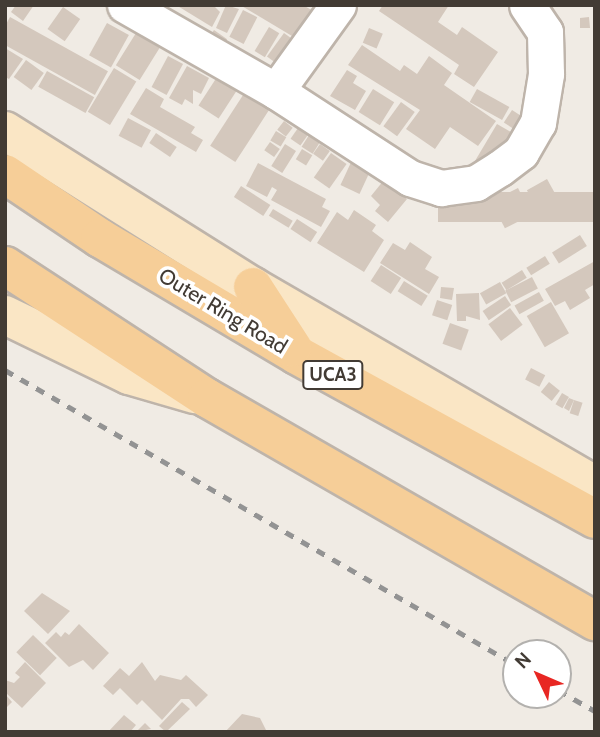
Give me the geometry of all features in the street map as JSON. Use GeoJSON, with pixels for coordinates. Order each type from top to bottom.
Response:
{"type":"FeatureCollection","features":[{"type":"Feature","properties":{"kind":"main road","name":"UCA3"},"geometry":{"type":"LineString","coordinates":[[5,131],[253,287],[595,485]]}},
{"type":"Feature","properties":{"kind":"main road","name":"Outer Ring Road"},"geometry":{"type":"LineString","coordinates":[[5,174],[77,222],[297,355],[595,519]]}},
{"type":"Feature","properties":{"kind":"main road"},"geometry":{"type":"LineString","coordinates":[[18,274],[207,398],[595,621]]}},
{"type":"Feature","properties":{"kind":"main road"},"geometry":{"type":"LineString","coordinates":[[253,287],[297,355]]}},
{"type":"Feature","properties":{"kind":"main road"},"geometry":{"type":"LineString","coordinates":[[5,315],[129,375],[207,398]]}},
{"type":"Feature","properties":{"kind":"street"},"geometry":{"type":"LineString","coordinates":[[125,5],[276,91],[410,178],[441,188],[476,183],[521,152],[538,124],[546,74],[545,32],[527,5]]}},
{"type":"Feature","properties":{"kind":"street"},"geometry":{"type":"LineString","coordinates":[[276,91],[338,5]]}},
{"type":"Feature","properties":{"kind":"building"},"geometry":{"type":"Polygon","coordinates":[[[16,5],[34,5],[23,21],[11,12],[16,5]]]}},
{"type":"Feature","properties":{"kind":"building"},"geometry":{"type":"Polygon","coordinates":[[[176,5],[213,5],[220,12],[212,27],[176,5]]]}},
{"type":"Feature","properties":{"kind":"building"},"geometry":{"type":"Polygon","coordinates":[[[226,5],[239,9],[227,33],[216,28],[226,5]]]}},
{"type":"Feature","properties":{"kind":"building"},"geometry":{"type":"Polygon","coordinates":[[[240,5],[303,5],[313,11],[297,39],[240,5]]]}},
{"type":"Feature","properties":{"kind":"building"},"geometry":{"type":"Polygon","coordinates":[[[383,5],[449,5],[438,22],[457,35],[462,27],[498,52],[474,87],[454,74],[459,65],[379,11],[383,5]]]}},
{"type":"Feature","properties":{"kind":"building"},"geometry":{"type":"Polygon","coordinates":[[[63,7],[80,19],[65,41],[48,29],[63,7]]]}},
{"type":"Feature","properties":{"kind":"building"},"geometry":{"type":"Polygon","coordinates":[[[243,10],[257,17],[244,44],[229,37],[243,10]]]}},
{"type":"Feature","properties":{"kind":"building"},"geometry":{"type":"Polygon","coordinates":[[[10,17],[108,71],[95,95],[5,45],[5,26],[10,17]]]}},
{"type":"Feature","properties":{"kind":"building"},"geometry":{"type":"Polygon","coordinates":[[[589,17],[590,28],[580,28],[580,18],[589,17]]]}},
{"type":"Feature","properties":{"kind":"building"},"geometry":{"type":"Polygon","coordinates":[[[107,23],[129,35],[111,67],[89,55],[107,23]]]}},
{"type":"Feature","properties":{"kind":"building"},"geometry":{"type":"Polygon","coordinates":[[[269,27],[279,33],[265,57],[255,51],[269,27]]]}},
{"type":"Feature","properties":{"kind":"building"},"geometry":{"type":"Polygon","coordinates":[[[369,28],[383,34],[377,49],[363,43],[369,28]]]}},
{"type":"Feature","properties":{"kind":"building"},"geometry":{"type":"Polygon","coordinates":[[[214,30],[227,39],[219,51],[205,42],[214,30]]]}},
{"type":"Feature","properties":{"kind":"building"},"geometry":{"type":"Polygon","coordinates":[[[136,33],[160,48],[140,80],[116,65],[136,33]]]}},
{"type":"Feature","properties":{"kind":"building"},"geometry":{"type":"Polygon","coordinates":[[[284,33],[295,41],[278,65],[267,56],[284,33]]]}},
{"type":"Feature","properties":{"kind":"building"},"geometry":{"type":"Polygon","coordinates":[[[362,45],[400,71],[404,65],[417,74],[429,56],[452,73],[444,85],[496,121],[478,146],[450,127],[435,149],[406,129],[420,110],[348,65],[362,45]]]}},
{"type":"Feature","properties":{"kind":"building"},"geometry":{"type":"Polygon","coordinates":[[[5,48],[23,59],[9,79],[5,77],[5,48]]]}},
{"type":"Feature","properties":{"kind":"building"},"geometry":{"type":"Polygon","coordinates":[[[168,56],[183,64],[167,95],[152,87],[168,56]]]}},
{"type":"Feature","properties":{"kind":"building"},"geometry":{"type":"Polygon","coordinates":[[[26,60],[44,73],[31,90],[14,77],[26,60]]]}},
{"type":"Feature","properties":{"kind":"building"},"geometry":{"type":"Polygon","coordinates":[[[187,66],[209,78],[201,94],[193,90],[193,104],[185,99],[182,105],[169,98],[187,66]]]}},
{"type":"Feature","properties":{"kind":"building"},"geometry":{"type":"Polygon","coordinates":[[[114,68],[136,81],[110,125],[88,112],[114,68]]]}},
{"type":"Feature","properties":{"kind":"building"},"geometry":{"type":"Polygon","coordinates":[[[347,70],[357,76],[353,83],[366,91],[355,110],[330,96],[347,70]]]}},
{"type":"Feature","properties":{"kind":"building"},"geometry":{"type":"Polygon","coordinates":[[[47,71],[94,97],[86,113],[38,87],[47,71]]]}},
{"type":"Feature","properties":{"kind":"building"},"geometry":{"type":"Polygon","coordinates":[[[217,77],[237,90],[219,119],[198,106],[217,77]]]}},
{"type":"Feature","properties":{"kind":"building"},"geometry":{"type":"Polygon","coordinates":[[[146,88],[164,99],[160,107],[195,127],[191,133],[203,140],[196,152],[130,114],[146,88]]]}},
{"type":"Feature","properties":{"kind":"building"},"geometry":{"type":"Polygon","coordinates":[[[373,89],[394,102],[380,125],[359,112],[373,89]]]}},
{"type":"Feature","properties":{"kind":"building"},"geometry":{"type":"Polygon","coordinates":[[[477,89],[509,107],[502,120],[470,102],[477,89]]]}},
{"type":"Feature","properties":{"kind":"building"},"geometry":{"type":"Polygon","coordinates":[[[245,92],[270,108],[235,162],[210,146],[245,92]]]}},
{"type":"Feature","properties":{"kind":"building"},"geometry":{"type":"Polygon","coordinates":[[[401,102],[415,112],[397,136],[383,126],[401,102]]]}},
{"type":"Feature","properties":{"kind":"building"},"geometry":{"type":"Polygon","coordinates":[[[512,110],[532,123],[524,136],[504,123],[512,110]]]}},
{"type":"Feature","properties":{"kind":"building"},"geometry":{"type":"Polygon","coordinates":[[[128,118],[151,130],[142,148],[119,136],[128,118]]]}},
{"type":"Feature","properties":{"kind":"building"},"geometry":{"type":"Polygon","coordinates":[[[284,121],[293,128],[286,136],[277,130],[284,121]]]}},
{"type":"Feature","properties":{"kind":"building"},"geometry":{"type":"Polygon","coordinates":[[[497,124],[516,135],[469,171],[497,124]]]}},
{"type":"Feature","properties":{"kind":"building"},"geometry":{"type":"Polygon","coordinates":[[[298,128],[308,135],[300,146],[291,139],[298,128]]]}},
{"type":"Feature","properties":{"kind":"building"},"geometry":{"type":"Polygon","coordinates":[[[276,131],[286,137],[281,147],[270,140],[276,131]]]}},
{"type":"Feature","properties":{"kind":"building"},"geometry":{"type":"Polygon","coordinates":[[[156,133],[177,147],[170,157],[149,143],[156,133]]]}},
{"type":"Feature","properties":{"kind":"building"},"geometry":{"type":"Polygon","coordinates":[[[309,135],[320,142],[313,154],[302,147],[309,135]]]}},
{"type":"Feature","properties":{"kind":"building"},"geometry":{"type":"Polygon","coordinates":[[[270,142],[280,149],[274,157],[264,150],[270,142]]]}},
{"type":"Feature","properties":{"kind":"building"},"geometry":{"type":"Polygon","coordinates":[[[285,144],[296,151],[282,173],[271,166],[285,144]]]}},
{"type":"Feature","properties":{"kind":"building"},"geometry":{"type":"Polygon","coordinates":[[[320,144],[330,151],[323,161],[313,154],[320,144]]]}},
{"type":"Feature","properties":{"kind":"building"},"geometry":{"type":"Polygon","coordinates":[[[302,149],[312,155],[306,165],[296,159],[302,149]]]}},
{"type":"Feature","properties":{"kind":"building"},"geometry":{"type":"Polygon","coordinates":[[[331,153],[347,164],[329,188],[314,178],[331,153]]]}},
{"type":"Feature","properties":{"kind":"building"},"geometry":{"type":"Polygon","coordinates":[[[354,156],[373,165],[360,194],[340,185],[354,156]]]}},
{"type":"Feature","properties":{"kind":"building"},"geometry":{"type":"Polygon","coordinates":[[[258,163],[326,199],[322,207],[330,211],[321,227],[271,200],[277,190],[272,187],[267,197],[246,186],[258,163]]]}},
{"type":"Feature","properties":{"kind":"building"},"geometry":{"type":"Polygon","coordinates":[[[547,179],[560,202],[539,213],[527,190],[547,179]]]}},
{"type":"Feature","properties":{"kind":"building"},"geometry":{"type":"Polygon","coordinates":[[[384,180],[407,199],[388,222],[375,211],[380,205],[371,196],[384,180]]]}},
{"type":"Feature","properties":{"kind":"building"},"geometry":{"type":"Polygon","coordinates":[[[241,186],[270,205],[263,216],[234,197],[241,186]]]}},
{"type":"Feature","properties":{"kind":"building"},"geometry":{"type":"Polygon","coordinates":[[[518,188],[532,215],[505,228],[491,202],[518,188]]]}},
{"type":"Feature","properties":{"kind":"building"},"geometry":{"type":"Polygon","coordinates":[[[438,192],[595,192],[595,222],[438,222],[438,192]]]}},
{"type":"Feature","properties":{"kind":"building"},"geometry":{"type":"Polygon","coordinates":[[[273,209],[293,221],[289,228],[269,216],[273,209]]]}},
{"type":"Feature","properties":{"kind":"building"},"geometry":{"type":"Polygon","coordinates":[[[354,210],[376,225],[372,231],[384,240],[364,272],[317,243],[337,212],[348,220],[354,210]]]}},
{"type":"Feature","properties":{"kind":"building"},"geometry":{"type":"Polygon","coordinates":[[[297,219],[317,232],[311,242],[290,229],[297,219]]]}},
{"type":"Feature","properties":{"kind":"building"},"geometry":{"type":"Polygon","coordinates":[[[580,235],[587,246],[559,264],[552,252],[580,235]]]}},
{"type":"Feature","properties":{"kind":"building"},"geometry":{"type":"Polygon","coordinates":[[[410,242],[432,257],[425,269],[439,277],[429,294],[380,263],[393,243],[405,250],[410,242]]]}},
{"type":"Feature","properties":{"kind":"building"},"geometry":{"type":"Polygon","coordinates":[[[545,256],[550,264],[531,275],[526,268],[545,256]]]}},
{"type":"Feature","properties":{"kind":"building"},"geometry":{"type":"Polygon","coordinates":[[[595,261],[595,284],[585,290],[590,298],[570,310],[565,301],[555,306],[545,289],[595,261]]]}},
{"type":"Feature","properties":{"kind":"building"},"geometry":{"type":"Polygon","coordinates":[[[381,265],[401,278],[391,294],[371,281],[381,265]]]}},
{"type":"Feature","properties":{"kind":"building"},"geometry":{"type":"Polygon","coordinates":[[[522,270],[527,278],[506,290],[502,283],[522,270]]]}},
{"type":"Feature","properties":{"kind":"building"},"geometry":{"type":"Polygon","coordinates":[[[532,277],[538,289],[511,302],[505,291],[532,277]]]}},
{"type":"Feature","properties":{"kind":"building"},"geometry":{"type":"Polygon","coordinates":[[[404,281],[428,296],[421,306],[398,291],[404,281]]]}},
{"type":"Feature","properties":{"kind":"building"},"geometry":{"type":"Polygon","coordinates":[[[500,282],[506,293],[486,305],[480,293],[500,282]]]}},
{"type":"Feature","properties":{"kind":"building"},"geometry":{"type":"Polygon","coordinates":[[[441,287],[454,288],[452,300],[440,298],[441,287]]]}},
{"type":"Feature","properties":{"kind":"building"},"geometry":{"type":"Polygon","coordinates":[[[539,292],[544,301],[519,314],[515,306],[539,292]]]}},
{"type":"Feature","properties":{"kind":"building"},"geometry":{"type":"Polygon","coordinates":[[[479,293],[480,320],[466,316],[466,321],[457,321],[456,294],[479,293]]]}},
{"type":"Feature","properties":{"kind":"building"},"geometry":{"type":"Polygon","coordinates":[[[505,296],[511,305],[489,320],[483,311],[505,296]]]}},
{"type":"Feature","properties":{"kind":"building"},"geometry":{"type":"Polygon","coordinates":[[[437,300],[452,305],[447,320],[432,315],[437,300]]]}},
{"type":"Feature","properties":{"kind":"building"},"geometry":{"type":"Polygon","coordinates":[[[551,302],[569,333],[545,347],[527,316],[551,302]]]}},
{"type":"Feature","properties":{"kind":"building"},"geometry":{"type":"Polygon","coordinates":[[[510,308],[523,325],[501,341],[488,324],[510,308]]]}},
{"type":"Feature","properties":{"kind":"building"},"geometry":{"type":"Polygon","coordinates":[[[450,323],[469,330],[461,351],[442,344],[450,323]]]}},
{"type":"Feature","properties":{"kind":"building"},"geometry":{"type":"Polygon","coordinates":[[[531,368],[545,375],[539,387],[525,380],[531,368]]]}},
{"type":"Feature","properties":{"kind":"building"},"geometry":{"type":"Polygon","coordinates":[[[549,382],[560,391],[552,401],[541,392],[549,382]]]}},
{"type":"Feature","properties":{"kind":"building"},"geometry":{"type":"Polygon","coordinates":[[[562,393],[569,397],[562,408],[556,404],[562,393]]]}},
{"type":"Feature","properties":{"kind":"building"},"geometry":{"type":"Polygon","coordinates":[[[569,398],[574,400],[569,411],[564,408],[569,398]]]}},
{"type":"Feature","properties":{"kind":"building"},"geometry":{"type":"Polygon","coordinates":[[[574,400],[583,403],[578,416],[570,413],[574,400]]]}},
{"type":"Feature","properties":{"kind":"building"},"geometry":{"type":"Polygon","coordinates":[[[42,593],[70,611],[48,634],[24,611],[42,593]]]}},
{"type":"Feature","properties":{"kind":"building"},"geometry":{"type":"Polygon","coordinates":[[[79,624],[109,653],[93,670],[83,660],[69,667],[45,643],[56,632],[61,637],[65,632],[69,635],[79,624]]]}},
{"type":"Feature","properties":{"kind":"building"},"geometry":{"type":"Polygon","coordinates":[[[33,635],[57,658],[40,675],[16,652],[33,635]]]}},
{"type":"Feature","properties":{"kind":"building"},"geometry":{"type":"Polygon","coordinates":[[[25,662],[46,683],[22,708],[5,692],[5,680],[14,683],[20,677],[15,673],[25,662]]]}},
{"type":"Feature","properties":{"kind":"building"},"geometry":{"type":"Polygon","coordinates":[[[142,662],[155,681],[160,675],[181,680],[186,675],[208,695],[196,707],[189,699],[181,699],[162,720],[142,700],[137,705],[120,688],[113,695],[103,686],[120,668],[129,676],[142,662]]]}},
{"type":"Feature","properties":{"kind":"building"},"geometry":{"type":"Polygon","coordinates":[[[5,694],[12,702],[5,709],[5,694]]]}},
{"type":"Feature","properties":{"kind":"building"},"geometry":{"type":"Polygon","coordinates":[[[182,702],[190,709],[166,732],[159,726],[182,702]]]}},
{"type":"Feature","properties":{"kind":"building"},"geometry":{"type":"Polygon","coordinates":[[[242,714],[260,718],[267,732],[225,732],[242,714]]]}},
{"type":"Feature","properties":{"kind":"building"},"geometry":{"type":"Polygon","coordinates":[[[124,715],[136,725],[130,732],[108,732],[124,715]]]}},
{"type":"Feature","properties":{"kind":"building"},"geometry":{"type":"Polygon","coordinates":[[[145,723],[151,729],[136,732],[145,723]]]}},
{"type":"Feature","properties":{"kind":"railway"},"geometry":{"type":"LineString","coordinates":[[5,370],[502,657]]}},
{"type":"Feature","properties":{"kind":"railway"},"geometry":{"type":"LineString","coordinates":[[572,698],[595,711]]}}]}
